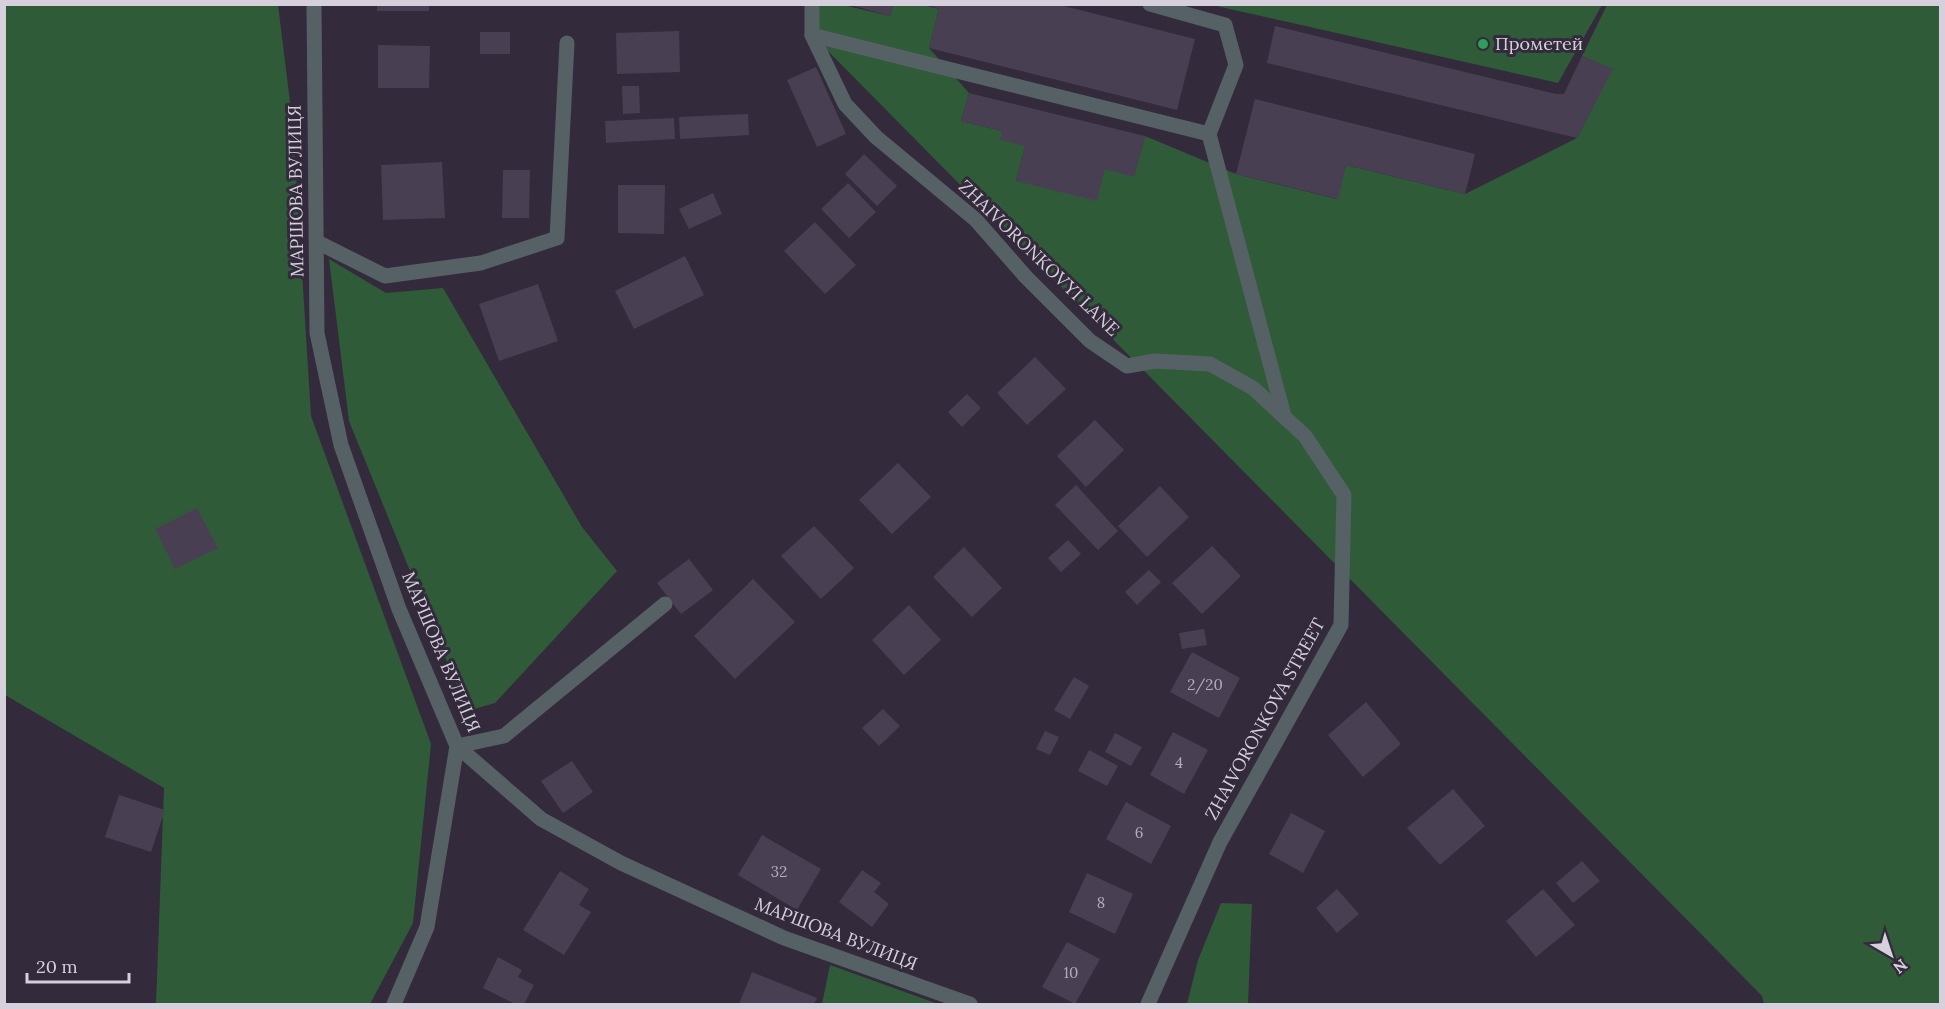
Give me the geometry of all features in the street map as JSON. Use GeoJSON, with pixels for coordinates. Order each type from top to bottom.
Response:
{"type":"FeatureCollection","features":[{"type":"Feature","properties":{"kind":"street","name":"МАРШОВА ВУЛИЦЯ"},"geometry":{"type":"LineString","coordinates":[[314,4],[316,333],[341,445],[399,609],[457,746],[541,819],[621,862],[784,938],[970,1005]]}},
{"type":"Feature","properties":{"kind":"street","name":"ZHAIVORONKOVYI LANE"},"geometry":{"type":"LineString","coordinates":[[812,4],[812,35],[844,104],[876,138],[976,220],[1026,277],[1090,341],[1127,366]]}},
{"type":"Feature","properties":{"kind":"street"},"geometry":{"type":"LineString","coordinates":[[1150,4],[1226,25],[1236,65],[1209,134],[1284,416]]}},
{"type":"Feature","properties":{"kind":"street"},"geometry":{"type":"LineString","coordinates":[[812,35],[1209,134]]}},
{"type":"Feature","properties":{"kind":"street"},"geometry":{"type":"LineString","coordinates":[[317,242],[385,276],[481,263],[557,238],[567,43]]}},
{"type":"Feature","properties":{"kind":"street","name":"ZHAIVORONKOVA STREET"},"geometry":{"type":"LineString","coordinates":[[1127,366],[1155,361],[1210,364],[1253,388],[1305,436],[1344,495],[1341,625],[1220,842],[1148,1005]]}},
{"type":"Feature","properties":{"kind":"street"},"geometry":{"type":"LineString","coordinates":[[394,1005],[427,927],[457,746],[504,736],[665,604]]}},
{"type":"Feature","properties":{"kind":"green space"},"geometry":{"type":"Polygon","coordinates":[[[4,5],[278,5],[293,126],[311,416],[431,744],[413,923],[370,1004],[156,1004],[164,788],[5,695],[4,5]]]}},
{"type":"Feature","properties":{"kind":"green space"},"geometry":{"type":"Polygon","coordinates":[[[820,5],[843,5],[890,16],[893,5],[923,5],[939,9],[929,48],[969,93],[961,121],[1002,131],[1025,146],[1016,181],[1105,169],[1134,176],[1145,136],[1236,174],[1337,199],[1346,165],[1465,194],[1577,138],[1612,69],[1582,56],[1607,5],[1940,5],[1940,1004],[1764,1004],[1762,996],[1707,940],[812,35],[820,5]]]}},
{"type":"Feature","properties":{"kind":"green space","name":"Прометей"},"geometry":{"type":"Polygon","coordinates":[[[1212,5],[1602,5],[1558,83],[1212,5]]]}},
{"type":"Feature","properties":{"kind":"green space"},"geometry":{"type":"Polygon","coordinates":[[[329,259],[386,293],[443,288],[582,527],[617,571],[495,703],[467,711],[349,421],[329,259]]]}},
{"type":"Feature","properties":{"kind":"green space"},"geometry":{"type":"Polygon","coordinates":[[[1221,903],[1252,904],[1248,1004],[1187,1004],[1198,960],[1221,903]]]}},
{"type":"Feature","properties":{"kind":"green space"},"geometry":{"type":"Polygon","coordinates":[[[830,965],[938,1004],[822,1004],[830,965]]]}},
{"type":"Feature","properties":{"kind":"building"},"geometry":{"type":"Polygon","coordinates":[[[377,4],[429,4],[429,11],[377,11],[377,4]]]}},
{"type":"Feature","properties":{"kind":"building"},"geometry":{"type":"Polygon","coordinates":[[[847,4],[893,4],[890,16],[847,4]]]}},
{"type":"Feature","properties":{"kind":"building"},"geometry":{"type":"Polygon","coordinates":[[[926,4],[1056,4],[1195,39],[1177,110],[929,48],[939,9],[926,4]]]}},
{"type":"Feature","properties":{"kind":"building"},"geometry":{"type":"Polygon","coordinates":[[[1275,26],[1556,94],[1564,94],[1582,56],[1613,69],[1577,138],[1267,63],[1275,26]]]}},
{"type":"Feature","properties":{"kind":"building"},"geometry":{"type":"Polygon","coordinates":[[[679,31],[680,72],[617,74],[616,33],[679,31]]]}},
{"type":"Feature","properties":{"kind":"building"},"geometry":{"type":"Polygon","coordinates":[[[480,32],[510,32],[510,54],[480,54],[480,32]]]}},
{"type":"Feature","properties":{"kind":"building"},"geometry":{"type":"Polygon","coordinates":[[[378,45],[430,46],[429,88],[378,88],[378,45]]]}},
{"type":"Feature","properties":{"kind":"building"},"geometry":{"type":"Polygon","coordinates":[[[816,67],[846,134],[817,147],[787,80],[816,67]]]}},
{"type":"Feature","properties":{"kind":"building"},"geometry":{"type":"Polygon","coordinates":[[[622,86],[639,86],[640,113],[623,114],[622,86]]]}},
{"type":"Feature","properties":{"kind":"building"},"geometry":{"type":"Polygon","coordinates":[[[969,93],[1145,136],[1134,177],[1105,169],[1097,201],[1016,181],[1025,146],[1000,140],[1002,131],[961,121],[969,93]]]}},
{"type":"Feature","properties":{"kind":"building"},"geometry":{"type":"Polygon","coordinates":[[[1255,99],[1475,154],[1465,194],[1346,165],[1338,199],[1236,174],[1255,99]]]}},
{"type":"Feature","properties":{"kind":"building"},"geometry":{"type":"Polygon","coordinates":[[[748,114],[749,135],[680,139],[679,117],[748,114]]]}},
{"type":"Feature","properties":{"kind":"building"},"geometry":{"type":"Polygon","coordinates":[[[674,118],[675,139],[606,143],[605,121],[674,118]]]}},
{"type":"Feature","properties":{"kind":"building"},"geometry":{"type":"Polygon","coordinates":[[[864,154],[897,186],[877,206],[845,174],[864,154]]]}},
{"type":"Feature","properties":{"kind":"building"},"geometry":{"type":"Polygon","coordinates":[[[442,162],[445,218],[383,220],[381,165],[442,162]]]}},
{"type":"Feature","properties":{"kind":"building"},"geometry":{"type":"Polygon","coordinates":[[[503,170],[530,170],[529,218],[502,218],[503,170]]]}},
{"type":"Feature","properties":{"kind":"building"},"geometry":{"type":"Polygon","coordinates":[[[848,183],[876,212],[849,238],[821,209],[848,183]]]}},
{"type":"Feature","properties":{"kind":"building"},"geometry":{"type":"Polygon","coordinates":[[[618,185],[665,185],[664,234],[618,233],[618,185]]]}},
{"type":"Feature","properties":{"kind":"building"},"geometry":{"type":"Polygon","coordinates":[[[713,193],[722,214],[689,229],[679,209],[713,193]]]}},
{"type":"Feature","properties":{"kind":"building"},"geometry":{"type":"Polygon","coordinates":[[[815,222],[856,265],[825,294],[784,251],[815,222]]]}},
{"type":"Feature","properties":{"kind":"building"},"geometry":{"type":"Polygon","coordinates":[[[685,256],[704,295],[634,329],[615,291],[685,256]]]}},
{"type":"Feature","properties":{"kind":"building"},"geometry":{"type":"Polygon","coordinates":[[[538,284],[558,341],[499,361],[479,304],[538,284]]]}},
{"type":"Feature","properties":{"kind":"building"},"geometry":{"type":"Polygon","coordinates":[[[1035,357],[1066,389],[1027,425],[997,393],[1035,357]]]}},
{"type":"Feature","properties":{"kind":"building"},"geometry":{"type":"Polygon","coordinates":[[[967,394],[981,408],[962,427],[948,412],[967,394]]]}},
{"type":"Feature","properties":{"kind":"building"},"geometry":{"type":"Polygon","coordinates":[[[1095,420],[1124,450],[1086,487],[1057,456],[1095,420]]]}},
{"type":"Feature","properties":{"kind":"building"},"geometry":{"type":"Polygon","coordinates":[[[898,463],[931,497],[892,534],[859,500],[898,463]]]}},
{"type":"Feature","properties":{"kind":"building"},"geometry":{"type":"Polygon","coordinates":[[[1076,485],[1118,531],[1098,550],[1055,505],[1076,485]]]}},
{"type":"Feature","properties":{"kind":"building"},"geometry":{"type":"Polygon","coordinates":[[[1160,486],[1189,517],[1147,557],[1118,526],[1160,486]]]}},
{"type":"Feature","properties":{"kind":"building"},"geometry":{"type":"Polygon","coordinates":[[[197,508],[218,548],[175,569],[155,529],[197,508]]]}},
{"type":"Feature","properties":{"kind":"building"},"geometry":{"type":"Polygon","coordinates":[[[814,526],[854,568],[821,599],[781,556],[814,526]]]}},
{"type":"Feature","properties":{"kind":"building"},"geometry":{"type":"Polygon","coordinates":[[[1068,540],[1081,554],[1061,572],[1048,558],[1068,540]]]}},
{"type":"Feature","properties":{"kind":"building"},"geometry":{"type":"Polygon","coordinates":[[[1212,546],[1241,576],[1202,614],[1172,583],[1212,546]]]}},
{"type":"Feature","properties":{"kind":"building"},"geometry":{"type":"Polygon","coordinates":[[[964,547],[1002,588],[972,617],[933,577],[964,547]]]}},
{"type":"Feature","properties":{"kind":"building"},"geometry":{"type":"Polygon","coordinates":[[[689,559],[713,590],[681,614],[657,583],[689,559]]]}},
{"type":"Feature","properties":{"kind":"building"},"geometry":{"type":"Polygon","coordinates":[[[1149,570],[1161,582],[1137,605],[1125,592],[1149,570]]]}},
{"type":"Feature","properties":{"kind":"building"},"geometry":{"type":"Polygon","coordinates":[[[753,579],[795,622],[735,679],[694,636],[753,579]]]}},
{"type":"Feature","properties":{"kind":"building"},"geometry":{"type":"Polygon","coordinates":[[[909,605],[941,640],[904,675],[872,640],[909,605]]]}},
{"type":"Feature","properties":{"kind":"building"},"geometry":{"type":"Polygon","coordinates":[[[1204,629],[1207,645],[1182,649],[1179,633],[1204,629]]]}},
{"type":"Feature","properties":{"kind":"building"},"geometry":{"type":"Polygon","coordinates":[[[1192,652],[1240,678],[1219,718],[1170,692],[1192,652]]]}},
{"type":"Feature","properties":{"kind":"building"},"geometry":{"type":"Polygon","coordinates":[[[1074,677],[1089,686],[1070,719],[1054,710],[1074,677]]]}},
{"type":"Feature","properties":{"kind":"building"},"geometry":{"type":"Polygon","coordinates":[[[1366,702],[1401,744],[1363,777],[1328,735],[1366,702]]]}},
{"type":"Feature","properties":{"kind":"building"},"geometry":{"type":"Polygon","coordinates":[[[883,709],[900,726],[879,746],[862,728],[883,709]]]}},
{"type":"Feature","properties":{"kind":"building"},"geometry":{"type":"Polygon","coordinates":[[[1045,731],[1059,737],[1050,755],[1036,749],[1045,731]]]}},
{"type":"Feature","properties":{"kind":"building"},"geometry":{"type":"Polygon","coordinates":[[[1173,732],[1208,750],[1184,794],[1150,775],[1173,732]]]}},
{"type":"Feature","properties":{"kind":"building"},"geometry":{"type":"Polygon","coordinates":[[[1115,733],[1142,747],[1131,766],[1105,752],[1115,733]]]}},
{"type":"Feature","properties":{"kind":"building"},"geometry":{"type":"Polygon","coordinates":[[[1089,750],[1118,766],[1107,786],[1078,771],[1089,750]]]}},
{"type":"Feature","properties":{"kind":"building"},"geometry":{"type":"Polygon","coordinates":[[[572,761],[593,792],[563,813],[541,781],[572,761]]]}},
{"type":"Feature","properties":{"kind":"building"},"geometry":{"type":"Polygon","coordinates":[[[1453,789],[1485,826],[1440,865],[1407,828],[1453,789]]]}},
{"type":"Feature","properties":{"kind":"building"},"geometry":{"type":"Polygon","coordinates":[[[119,795],[165,810],[151,852],[105,837],[119,795]]]}},
{"type":"Feature","properties":{"kind":"building"},"geometry":{"type":"Polygon","coordinates":[[[1126,802],[1171,826],[1151,864],[1106,839],[1126,802]]]}},
{"type":"Feature","properties":{"kind":"building"},"geometry":{"type":"Polygon","coordinates":[[[1291,813],[1325,831],[1303,873],[1269,854],[1291,813]]]}},
{"type":"Feature","properties":{"kind":"building"},"geometry":{"type":"Polygon","coordinates":[[[762,835],[821,869],[797,910],[738,875],[762,835]]]}},
{"type":"Feature","properties":{"kind":"building"},"geometry":{"type":"Polygon","coordinates":[[[1582,861],[1600,881],[1573,903],[1556,883],[1582,861]]]}},
{"type":"Feature","properties":{"kind":"building"},"geometry":{"type":"Polygon","coordinates":[[[862,870],[881,883],[874,892],[889,904],[872,927],[839,902],[862,870]]]}},
{"type":"Feature","properties":{"kind":"building"},"geometry":{"type":"Polygon","coordinates":[[[560,871],[589,889],[579,905],[591,912],[564,955],[523,930],[560,871]]]}},
{"type":"Feature","properties":{"kind":"building"},"geometry":{"type":"Polygon","coordinates":[[[1087,873],[1133,894],[1115,934],[1069,912],[1087,873]]]}},
{"type":"Feature","properties":{"kind":"building"},"geometry":{"type":"Polygon","coordinates":[[[1337,889],[1359,914],[1337,933],[1316,908],[1337,889]]]}},
{"type":"Feature","properties":{"kind":"building"},"geometry":{"type":"Polygon","coordinates":[[[1543,889],[1575,925],[1536,957],[1506,921],[1543,889]]]}},
{"type":"Feature","properties":{"kind":"building"},"geometry":{"type":"Polygon","coordinates":[[[1067,942],[1100,959],[1075,1004],[1042,987],[1067,942]]]}},
{"type":"Feature","properties":{"kind":"building"},"geometry":{"type":"Polygon","coordinates":[[[498,957],[522,970],[518,977],[534,985],[524,1004],[515,1004],[483,988],[498,957]]]}},
{"type":"Feature","properties":{"kind":"building"},"geometry":{"type":"Polygon","coordinates":[[[752,972],[817,998],[814,1004],[739,1004],[752,972]]]}},
{"type":"Feature","properties":{"kind":"place","name":"Прометей"},"geometry":{"type":"Point","coordinates":[1483,44]}}]}
